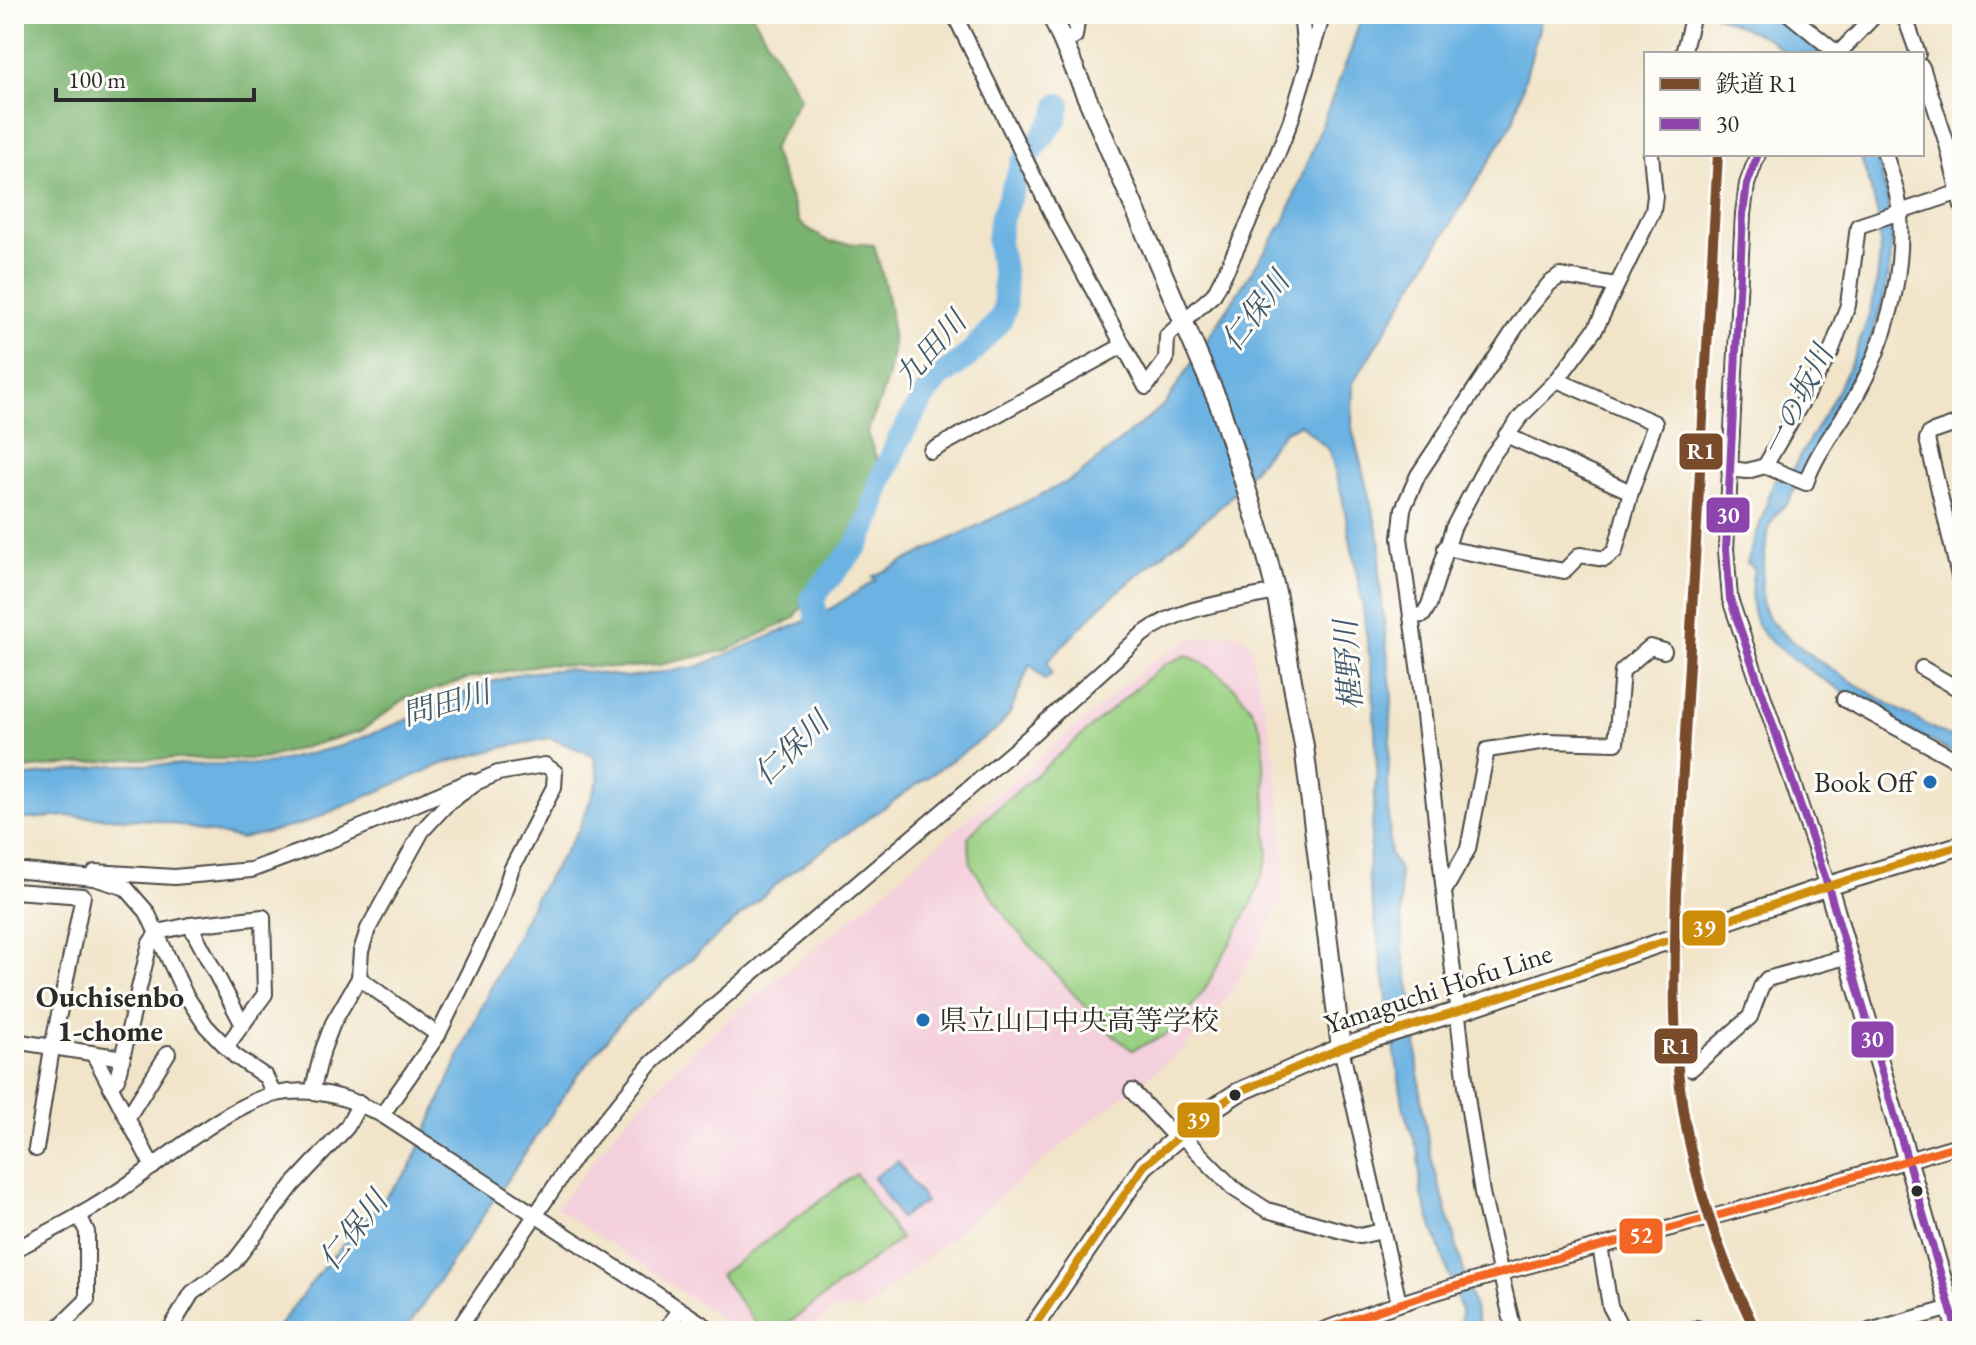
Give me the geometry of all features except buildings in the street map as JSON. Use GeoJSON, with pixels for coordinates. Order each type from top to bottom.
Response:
{"type":"FeatureCollection","features":[{"type":"Feature","properties":{"kind":"main road"},"geometry":{"type":"LineString","coordinates":[[1051,14],[1219,404],[1263,541],[1276,592],[1304,746],[1341,1048]]}},
{"type":"Feature","properties":{"kind":"main road","name":"Yamaguchi Hofu Line"},"geometry":{"type":"LineString","coordinates":[[1031,1331],[1144,1166],[1208,1112],[1237,1093],[1341,1048],[1452,1014],[1828,886],[1962,845]]}},
{"type":"Feature","properties":{"kind":"main road"},"geometry":{"type":"LineString","coordinates":[[1828,886],[1956,1307],[1957,1331]]}},
{"type":"Feature","properties":{"kind":"street"},"geometry":{"type":"LineString","coordinates":[[954,14],[1057,224],[1146,387],[1166,360],[1167,336],[1185,326],[1214,294],[1228,267],[1291,120],[1323,14]]}},
{"type":"Feature","properties":{"kind":"street"},"geometry":{"type":"LineString","coordinates":[[1064,42],[1075,36],[1078,14]]}},
{"type":"Feature","properties":{"kind":"street"},"geometry":{"type":"LineString","coordinates":[[1301,14],[1306,70]]}},
{"type":"Feature","properties":{"kind":"street"},"geometry":{"type":"LineString","coordinates":[[1684,52],[1693,14]]}},
{"type":"Feature","properties":{"kind":"street"},"geometry":{"type":"LineString","coordinates":[[1789,14],[1836,52]]}},
{"type":"Feature","properties":{"kind":"street"},"geometry":{"type":"LineString","coordinates":[[1840,52],[1876,14]]}},
{"type":"Feature","properties":{"kind":"street"},"geometry":{"type":"LineString","coordinates":[[1901,14],[1917,52]]}},
{"type":"Feature","properties":{"kind":"street"},"geometry":{"type":"LineString","coordinates":[[1765,466],[1831,352],[1848,305],[1858,226],[1960,195],[1924,73]]}},
{"type":"Feature","properties":{"kind":"street"},"geometry":{"type":"LineString","coordinates":[[1412,616],[1423,615],[1429,605],[1445,548],[1465,503],[1506,435],[1557,380],[1596,328],[1653,211],[1655,196],[1651,156]]}},
{"type":"Feature","properties":{"kind":"street"},"geometry":{"type":"LineString","coordinates":[[1757,156],[1747,184],[1743,214],[1726,549],[1730,599],[1828,886]]}},
{"type":"Feature","properties":{"kind":"street"},"geometry":{"type":"LineString","coordinates":[[1729,469],[1747,471],[1765,466],[1806,483],[1811,466],[1855,398],[1874,358],[1892,307],[1899,268],[1898,212],[1885,156]]}},
{"type":"Feature","properties":{"kind":"street"},"geometry":{"type":"LineString","coordinates":[[1514,1331],[1496,1273],[1452,1014],[1446,889],[1400,538],[1403,509],[1418,475],[1526,312],[1549,284],[1560,276],[1616,285]]}},
{"type":"Feature","properties":{"kind":"street"},"geometry":{"type":"LineString","coordinates":[[931,451],[1122,346]]}},
{"type":"Feature","properties":{"kind":"street"},"geometry":{"type":"LineString","coordinates":[[1445,548],[1564,571],[1580,555],[1605,559],[1615,551],[1655,423],[1557,380]]}},
{"type":"Feature","properties":{"kind":"street"},"geometry":{"type":"LineString","coordinates":[[1962,422],[1930,433],[1927,439],[1962,589]]}},
{"type":"Feature","properties":{"kind":"street"},"geometry":{"type":"LineString","coordinates":[[1506,435],[1631,492]]}},
{"type":"Feature","properties":{"kind":"street"},"geometry":{"type":"LineString","coordinates":[[457,1331],[535,1214],[610,1113],[672,1043],[1018,747],[1143,634],[1160,622],[1184,613],[1276,592]]}},
{"type":"Feature","properties":{"kind":"street"},"geometry":{"type":"LineString","coordinates":[[1446,889],[1468,849],[1487,750],[1547,741],[1616,743],[1622,671],[1650,647],[1664,651]]}},
{"type":"Feature","properties":{"kind":"street"},"geometry":{"type":"LineString","coordinates":[[1922,668],[1962,691]]}},
{"type":"Feature","properties":{"kind":"street"},"geometry":{"type":"LineString","coordinates":[[1844,699],[1962,763]]}},
{"type":"Feature","properties":{"kind":"street"},"geometry":{"type":"LineString","coordinates":[[312,1092],[333,1023],[359,978],[361,951],[368,929],[422,831],[445,806],[475,783],[498,773],[545,765],[555,772],[554,787],[511,870],[498,912],[438,1035],[386,1117]]}},
{"type":"Feature","properties":{"kind":"street"},"geometry":{"type":"LineString","coordinates":[[94,878],[95,872],[174,877],[251,870],[324,843],[468,781],[475,783]]}},
{"type":"Feature","properties":{"kind":"street"},"geometry":{"type":"LineString","coordinates":[[14,870],[94,878],[126,888],[147,912],[185,994],[206,1026],[226,1047],[266,1077],[274,1094]]}},
{"type":"Feature","properties":{"kind":"street"},"geometry":{"type":"LineString","coordinates":[[14,891],[83,896],[52,1048],[36,1149]]}},
{"type":"Feature","properties":{"kind":"street"},"geometry":{"type":"LineString","coordinates":[[110,1085],[117,1079],[150,943],[158,932],[190,925],[263,917],[265,994],[226,1047]]}},
{"type":"Feature","properties":{"kind":"street"},"geometry":{"type":"LineString","coordinates":[[190,925],[243,1025]]}},
{"type":"Feature","properties":{"kind":"street"},"geometry":{"type":"LineString","coordinates":[[1691,1069],[1750,1017],[1767,979],[1849,956]]}},
{"type":"Feature","properties":{"kind":"street"},"geometry":{"type":"LineString","coordinates":[[359,978],[438,1035]]}},
{"type":"Feature","properties":{"kind":"street"},"geometry":{"type":"LineString","coordinates":[[14,1041],[123,1058]]}},
{"type":"Feature","properties":{"kind":"street"},"geometry":{"type":"LineString","coordinates":[[1341,1048],[1382,1231],[1402,1302]]}},
{"type":"Feature","properties":{"kind":"street"},"geometry":{"type":"LineString","coordinates":[[128,1117],[168,1053]]}},
{"type":"Feature","properties":{"kind":"street"},"geometry":{"type":"LineString","coordinates":[[94,1055],[153,1167]]}},
{"type":"Feature","properties":{"kind":"street"},"geometry":{"type":"LineString","coordinates":[[1132,1091],[1233,1188],[1267,1210],[1360,1236],[1382,1231]]}},
{"type":"Feature","properties":{"kind":"street"},"geometry":{"type":"LineString","coordinates":[[14,1250],[79,1215],[239,1108],[274,1094],[312,1092],[360,1103],[386,1117],[713,1331]]}},
{"type":"Feature","properties":{"kind":"street"},"geometry":{"type":"LineString","coordinates":[[169,1331],[192,1293],[234,1262],[293,1185],[347,1127],[360,1103]]}},
{"type":"Feature","properties":{"kind":"street"},"geometry":{"type":"LineString","coordinates":[[1321,1331],[1496,1273],[1708,1218],[1962,1144]]}},
{"type":"Feature","properties":{"kind":"street"},"geometry":{"type":"LineString","coordinates":[[55,1331],[87,1300],[87,1232],[79,1215]]}},
{"type":"Feature","properties":{"kind":"street"},"geometry":{"type":"LineString","coordinates":[[1600,1246],[1610,1306],[1623,1331]]}},
{"type":"Feature","properties":{"kind":"street"},"geometry":{"type":"LineString","coordinates":[[1869,1331],[1956,1307]]}},
{"type":"Feature","properties":{"kind":"street"},"geometry":{"type":"LineString","coordinates":[[665,1331],[679,1309]]}},
{"type":"Feature","properties":{"kind":"shaded area"},"geometry":{"type":"Polygon","coordinates":[[[1238,633],[1250,645],[1275,757],[1285,855],[1281,902],[1255,952],[1217,1012],[1180,1052],[1086,1125],[862,1312],[851,1308],[831,1312],[806,1331],[739,1331],[557,1208],[614,1134],[682,1060],[745,1005],[851,919],[1154,660],[1194,638],[1238,633]]]}},
{"type":"Feature","properties":{"kind":"green space"},"geometry":{"type":"Polygon","coordinates":[[[14,14],[752,14],[800,97],[772,149],[800,223],[829,242],[874,245],[887,293],[892,325],[891,358],[884,389],[867,433],[878,462],[856,537],[793,619],[728,650],[659,665],[618,668],[543,664],[470,678],[405,699],[361,731],[263,759],[127,759],[14,770],[14,14]]]}},
{"type":"Feature","properties":{"kind":"green space"},"geometry":{"type":"Polygon","coordinates":[[[1186,655],[1211,668],[1234,687],[1259,724],[1263,737],[1268,858],[1253,901],[1204,991],[1172,1032],[1132,1050],[1103,1027],[1010,923],[971,865],[968,837],[1144,681],[1164,665],[1186,655]]]}},
{"type":"Feature","properties":{"kind":"green space"},"geometry":{"type":"Polygon","coordinates":[[[856,1174],[900,1239],[778,1331],[761,1331],[720,1275],[856,1174]]]}},
{"type":"Feature","properties":{"kind":"water"},"geometry":{"type":"Polygon","coordinates":[[[1362,14],[1543,14],[1513,122],[1353,383],[1352,428],[1381,545],[1379,573],[1392,698],[1388,780],[1390,854],[1399,870],[1403,953],[1413,1004],[1420,1091],[1430,1153],[1481,1331],[1460,1331],[1461,1310],[1421,1193],[1419,1154],[1404,1111],[1368,875],[1377,767],[1373,691],[1363,607],[1342,496],[1329,450],[1300,424],[1285,431],[1226,502],[1102,605],[1047,662],[1052,674],[1045,680],[1030,664],[1010,713],[998,728],[786,876],[624,1018],[578,1075],[405,1331],[275,1331],[325,1265],[410,1169],[476,1018],[535,898],[579,829],[599,778],[593,755],[550,738],[505,747],[445,763],[302,824],[241,839],[155,820],[68,816],[14,820],[14,778],[112,765],[267,764],[341,746],[427,712],[478,686],[523,673],[565,669],[627,677],[697,667],[822,614],[876,580],[872,577],[1075,478],[1165,404],[1284,222],[1362,14]]]}},
{"type":"Feature","properties":{"kind":"water"},"geometry":{"type":"Polygon","coordinates":[[[1713,14],[1768,14],[1820,52],[1784,52],[1769,39],[1713,14]]]}},
{"type":"Feature","properties":{"kind":"water"},"geometry":{"type":"Polygon","coordinates":[[[1861,156],[1877,156],[1890,212],[1890,268],[1882,303],[1856,373],[1787,504],[1770,525],[1762,574],[1763,605],[1776,627],[1797,645],[1855,684],[1962,743],[1962,757],[1853,697],[1793,659],[1759,628],[1752,606],[1754,568],[1747,563],[1775,479],[1789,479],[1827,410],[1859,344],[1874,297],[1880,248],[1873,197],[1861,156]]]}},
{"type":"Feature","properties":{"kind":"water"},"geometry":{"type":"Polygon","coordinates":[[[898,1161],[925,1202],[900,1218],[874,1177],[898,1161]]]}},
{"type":"Feature","properties":{"kind":"waterway","name":"九田川"},"geometry":{"type":"LineString","coordinates":[[825,646],[812,598],[858,544],[898,441],[926,393],[937,379],[968,356],[1001,319],[1005,308],[1004,275],[998,242],[1000,222],[1022,164],[1056,118],[1059,105]]}},
{"type":"Feature","properties":{"kind":"rail line","name":"R1"},"geometry":{"type":"LineString","coordinates":[[1718,156],[1676,893],[1675,1016],[1681,1093],[1694,1163],[1714,1232],[1756,1331]]}},
{"type":"Feature","properties":{"kind":"transit line","name":"30"},"geometry":{"type":"LineString","coordinates":[[1757,156],[1747,184],[1743,214],[1726,549],[1730,599],[1828,886],[1957,1331]]}},
{"type":"Feature","properties":{"kind":"transit line","name":"39"},"geometry":{"type":"LineString","coordinates":[[1031,1331],[1144,1166],[1208,1112],[1237,1093],[1341,1048],[1828,886],[1962,845]]}},
{"type":"Feature","properties":{"kind":"transit line","name":"52"},"geometry":{"type":"LineString","coordinates":[[1321,1331],[1463,1284],[1737,1210],[1962,1144]]}},
{"type":"Feature","properties":{"kind":"place","name":"Book Off"},"geometry":{"type":"Point","coordinates":[1930,782]}},
{"type":"Feature","properties":{"kind":"place","name":"県立山口中央高等学校"},"geometry":{"type":"Point","coordinates":[923,1020]}},
{"type":"Feature","properties":{"kind":"district","name":"Ouchisenbo 1-chome"},"geometry":{"type":"Point","coordinates":[110,1013]}},
{"type":"Feature","properties":{"kind":"water label","name":"仁保川"},"geometry":{"type":"Point","coordinates":[1255,311]}},
{"type":"Feature","properties":{"kind":"water label","name":"一の坂川"},"geometry":{"type":"Point","coordinates":[1797,401]}},
{"type":"Feature","properties":{"kind":"water label","name":"椹野川"},"geometry":{"type":"Point","coordinates":[1348,665]}},
{"type":"Feature","properties":{"kind":"water label","name":"問田川"},"geometry":{"type":"Point","coordinates":[446,703]}},
{"type":"Feature","properties":{"kind":"water label","name":"仁保川"},"geometry":{"type":"Point","coordinates":[791,748]}},
{"type":"Feature","properties":{"kind":"water label","name":"仁保川"},"geometry":{"type":"Point","coordinates":[353,1230]}}]}
